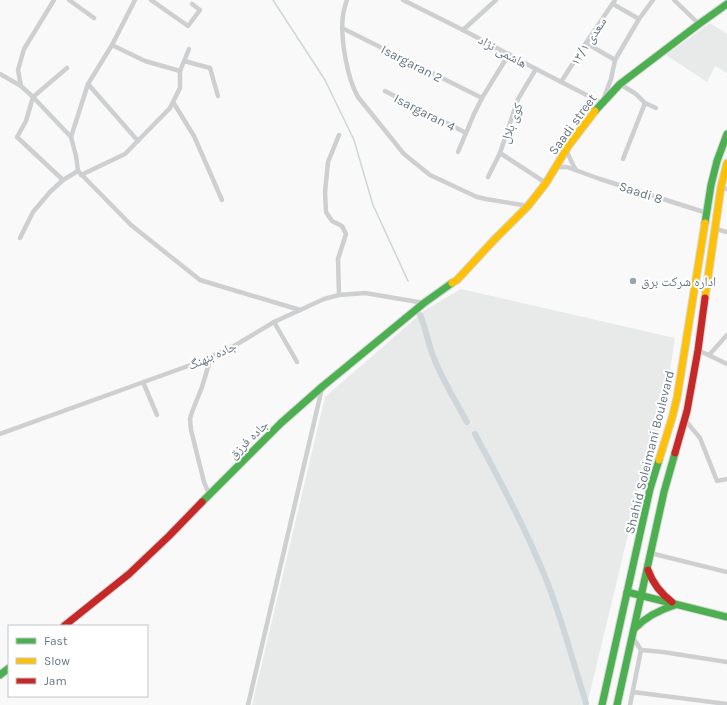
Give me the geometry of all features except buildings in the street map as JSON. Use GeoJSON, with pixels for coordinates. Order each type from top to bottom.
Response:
{"type":"FeatureCollection","features":[{"type":"Feature","properties":{"kind":"main road","name":"Saadi street"},"geometry":{"type":"LineString","coordinates":[[457,280],[528,206],[546,183],[566,149],[602,103],[620,84],[727,4]]}},
{"type":"Feature","properties":{"kind":"main road","name":"Shahid Soleimani Boulevard"},"geometry":{"type":"LineString","coordinates":[[602,705],[650,489],[677,398],[711,185],[714,170],[727,134]]}},
{"type":"Feature","properties":{"kind":"main road","name":"Shahid Soleimani Boulevard"},"geometry":{"type":"LineString","coordinates":[[618,705],[664,492],[685,420],[698,350],[727,163]]}},
{"type":"Feature","properties":{"kind":"main road"},"geometry":{"type":"LineString","coordinates":[[699,263],[711,265]]}},
{"type":"Feature","properties":{"kind":"main road","name":"جاده فرزق"},"geometry":{"type":"LineString","coordinates":[[65,625],[129,574],[169,536],[281,423],[323,386],[424,303],[457,280]]}},
{"type":"Feature","properties":{"kind":"main road"},"geometry":{"type":"LineString","coordinates":[[647,567],[654,587],[663,596],[675,604]]}},
{"type":"Feature","properties":{"kind":"main road"},"geometry":{"type":"LineString","coordinates":[[627,592],[727,617]]}},
{"type":"Feature","properties":{"kind":"main road"},"geometry":{"type":"LineString","coordinates":[[633,633],[648,616],[658,610],[675,604]]}},
{"type":"Feature","properties":{"kind":"main road"},"geometry":{"type":"LineString","coordinates":[[0,675],[8,669]]}},
{"type":"Feature","properties":{"kind":"street"},"geometry":{"type":"LineString","coordinates":[[21,86],[18,70],[24,49],[54,0]]}},
{"type":"Feature","properties":{"kind":"street"},"geometry":{"type":"LineString","coordinates":[[69,0],[94,18]]}},
{"type":"Feature","properties":{"kind":"street"},"geometry":{"type":"LineString","coordinates":[[71,137],[88,84],[112,45],[135,0]]}},
{"type":"Feature","properties":{"kind":"street"},"geometry":{"type":"LineString","coordinates":[[151,0],[188,26],[200,10],[192,4]]}},
{"type":"Feature","properties":{"kind":"street"},"geometry":{"type":"LineString","coordinates":[[347,0],[343,15],[342,28],[344,47],[353,90],[404,154],[430,175],[477,197],[528,206]]}},
{"type":"Feature","properties":{"kind":"street","name":"هاشمی نژاد"},"geometry":{"type":"LineString","coordinates":[[403,0],[464,30],[602,103]]}},
{"type":"Feature","properties":{"kind":"street"},"geometry":{"type":"LineString","coordinates":[[464,30],[496,0]]}},
{"type":"Feature","properties":{"kind":"street"},"geometry":{"type":"LineString","coordinates":[[602,103],[615,60],[653,0]]}},
{"type":"Feature","properties":{"kind":"street"},"geometry":{"type":"LineString","coordinates":[[674,0],[699,24]]}},
{"type":"Feature","properties":{"kind":"street"},"geometry":{"type":"LineString","coordinates":[[614,2],[639,20]]}},
{"type":"Feature","properties":{"kind":"street","name":"سعدی ۱۳/۱"},"geometry":{"type":"LineString","coordinates":[[561,82],[614,2]]}},
{"type":"Feature","properties":{"kind":"street","name":"Isargaran 2"},"geometry":{"type":"LineString","coordinates":[[342,28],[482,98]]}},
{"type":"Feature","properties":{"kind":"street"},"geometry":{"type":"LineString","coordinates":[[586,43],[615,60]]}},
{"type":"Feature","properties":{"kind":"street"},"geometry":{"type":"LineString","coordinates":[[112,45],[145,62],[180,71]]}},
{"type":"Feature","properties":{"kind":"street"},"geometry":{"type":"LineString","coordinates":[[20,238],[33,212],[50,192],[63,180],[125,154],[170,108],[180,88],[180,71],[188,49]]}},
{"type":"Feature","properties":{"kind":"street"},"geometry":{"type":"LineString","coordinates":[[458,152],[482,98],[510,54]]}},
{"type":"Feature","properties":{"kind":"street"},"geometry":{"type":"LineString","coordinates":[[184,62],[210,68],[218,96]]}},
{"type":"Feature","properties":{"kind":"street"},"geometry":{"type":"LineString","coordinates":[[63,180],[16,137],[26,121],[33,97],[67,68]]}},
{"type":"Feature","properties":{"kind":"street","name":"کوی بلال"},"geometry":{"type":"LineString","coordinates":[[488,177],[500,153],[518,99],[536,69]]}},
{"type":"Feature","properties":{"kind":"street"},"geometry":{"type":"LineString","coordinates":[[0,74],[21,86],[71,137],[79,173],[131,225],[200,280],[300,310]]}},
{"type":"Feature","properties":{"kind":"street"},"geometry":{"type":"LineString","coordinates":[[88,84],[138,141]]}},
{"type":"Feature","properties":{"kind":"street"},"geometry":{"type":"LineString","coordinates":[[620,84],[636,94],[646,103],[656,108]]}},
{"type":"Feature","properties":{"kind":"street","name":"Isargaran 4"},"geometry":{"type":"LineString","coordinates":[[385,91],[466,133]]}},
{"type":"Feature","properties":{"kind":"street"},"geometry":{"type":"LineString","coordinates":[[173,102],[194,136],[222,200]]}},
{"type":"Feature","properties":{"kind":"street"},"geometry":{"type":"LineString","coordinates":[[623,159],[646,103]]}},
{"type":"Feature","properties":{"kind":"street"},"geometry":{"type":"LineString","coordinates":[[339,135],[328,162],[325,192],[326,212],[332,222],[342,226],[346,234],[338,259],[339,295]]}},
{"type":"Feature","properties":{"kind":"street"},"geometry":{"type":"LineString","coordinates":[[566,149],[576,170]]}},
{"type":"Feature","properties":{"kind":"street"},"geometry":{"type":"LineString","coordinates":[[500,153],[546,183]]}},
{"type":"Feature","properties":{"kind":"street","name":"Saadi 8"},"geometry":{"type":"LineString","coordinates":[[557,166],[567,167],[707,213]]}},
{"type":"Feature","properties":{"kind":"street"},"geometry":{"type":"LineString","coordinates":[[716,229],[727,232]]}},
{"type":"Feature","properties":{"kind":"street","name":"جاده بنهنگ"},"geometry":{"type":"LineString","coordinates":[[0,434],[211,357],[234,346],[274,322],[324,299],[339,295],[365,293],[424,303]]}},
{"type":"Feature","properties":{"kind":"street"},"geometry":{"type":"LineString","coordinates":[[274,322],[297,362]]}},
{"type":"Feature","properties":{"kind":"street"},"geometry":{"type":"LineString","coordinates":[[709,355],[727,335]]}},
{"type":"Feature","properties":{"kind":"street"},"geometry":{"type":"LineString","coordinates":[[698,350],[727,364]]}},
{"type":"Feature","properties":{"kind":"street"},"geometry":{"type":"LineString","coordinates":[[209,494],[204,482],[191,430],[190,420],[211,357]]}},
{"type":"Feature","properties":{"kind":"street"},"geometry":{"type":"LineString","coordinates":[[143,382],[158,414]]}},
{"type":"Feature","properties":{"kind":"street"},"geometry":{"type":"LineString","coordinates":[[248,705],[323,386]]}},
{"type":"Feature","properties":{"kind":"street"},"geometry":{"type":"LineString","coordinates":[[685,420],[700,438],[717,481],[727,479]]}},
{"type":"Feature","properties":{"kind":"street"},"geometry":{"type":"LineString","coordinates":[[650,553],[727,572]]}},
{"type":"Feature","properties":{"kind":"street"},"geometry":{"type":"LineString","coordinates":[[630,705],[641,650],[633,633]]}},
{"type":"Feature","properties":{"kind":"street"},"geometry":{"type":"LineString","coordinates":[[641,650],[727,662]]}},
{"type":"Feature","properties":{"kind":"street"},"geometry":{"type":"LineString","coordinates":[[633,692],[727,704]]}},
{"type":"Feature","properties":{"kind":"shaded area"},"geometry":{"type":"Polygon","coordinates":[[[710,23],[727,34],[727,73],[715,66],[707,82],[666,55],[710,23]]]}},
{"type":"Feature","properties":{"kind":"shaded area"},"geometry":{"type":"Polygon","coordinates":[[[461,289],[675,338],[666,395],[650,468],[641,481],[587,705],[252,705],[325,397],[425,310],[461,289]]]}},
{"type":"Feature","properties":{"kind":"waterway"},"geometry":{"type":"LineString","coordinates":[[273,0],[325,80],[354,140],[373,205],[408,281]]}},
{"type":"Feature","properties":{"kind":"waterway"},"geometry":{"type":"LineString","coordinates":[[420,315],[437,365],[467,422]]}},
{"type":"Feature","properties":{"kind":"waterway"},"geometry":{"type":"LineString","coordinates":[[475,434],[503,487],[546,579],[586,703]]}},
{"type":"Feature","properties":{"kind":"traffic: fast"},"geometry":{"type":"LineString","coordinates":[[595,111],[620,84],[727,4]]}},
{"type":"Feature","properties":{"kind":"traffic: fast"},"geometry":{"type":"LineString","coordinates":[[705,223],[711,185],[717,161],[727,134]]}},
{"type":"Feature","properties":{"kind":"traffic: fast"},"geometry":{"type":"LineString","coordinates":[[202,502],[281,423],[323,386],[424,303],[452,283]]}},
{"type":"Feature","properties":{"kind":"traffic: fast"},"geometry":{"type":"LineString","coordinates":[[617,705],[664,492],[675,453]]}},
{"type":"Feature","properties":{"kind":"traffic: fast"},"geometry":{"type":"LineString","coordinates":[[602,705],[650,489],[659,460]]}},
{"type":"Feature","properties":{"kind":"traffic: fast"},"geometry":{"type":"LineString","coordinates":[[627,592],[727,617]]}},
{"type":"Feature","properties":{"kind":"traffic: fast"},"geometry":{"type":"LineString","coordinates":[[635,628],[654,614],[675,605]]}},
{"type":"Feature","properties":{"kind":"traffic: fast"},"geometry":{"type":"LineString","coordinates":[[0,675],[8,669]]}},
{"type":"Feature","properties":{"kind":"traffic: slow"},"geometry":{"type":"LineString","coordinates":[[452,283],[457,280],[528,206],[546,183],[569,145],[595,111]]}},
{"type":"Feature","properties":{"kind":"traffic: slow"},"geometry":{"type":"LineString","coordinates":[[705,298],[721,187],[727,163]]}},
{"type":"Feature","properties":{"kind":"traffic: slow"},"geometry":{"type":"LineString","coordinates":[[659,460],[677,398],[705,223]]}},
{"type":"Feature","properties":{"kind":"traffic: jam"},"geometry":{"type":"LineString","coordinates":[[675,453],[687,411],[698,350],[705,298]]}},
{"type":"Feature","properties":{"kind":"traffic: jam"},"geometry":{"type":"LineString","coordinates":[[65,625],[129,574],[202,502]]}},
{"type":"Feature","properties":{"kind":"traffic: jam"},"geometry":{"type":"LineString","coordinates":[[648,570],[657,588],[672,602]]}},
{"type":"Feature","properties":{"kind":"place","name":"اداره شرکت برق"},"geometry":{"type":"Point","coordinates":[633,281]}}]}
